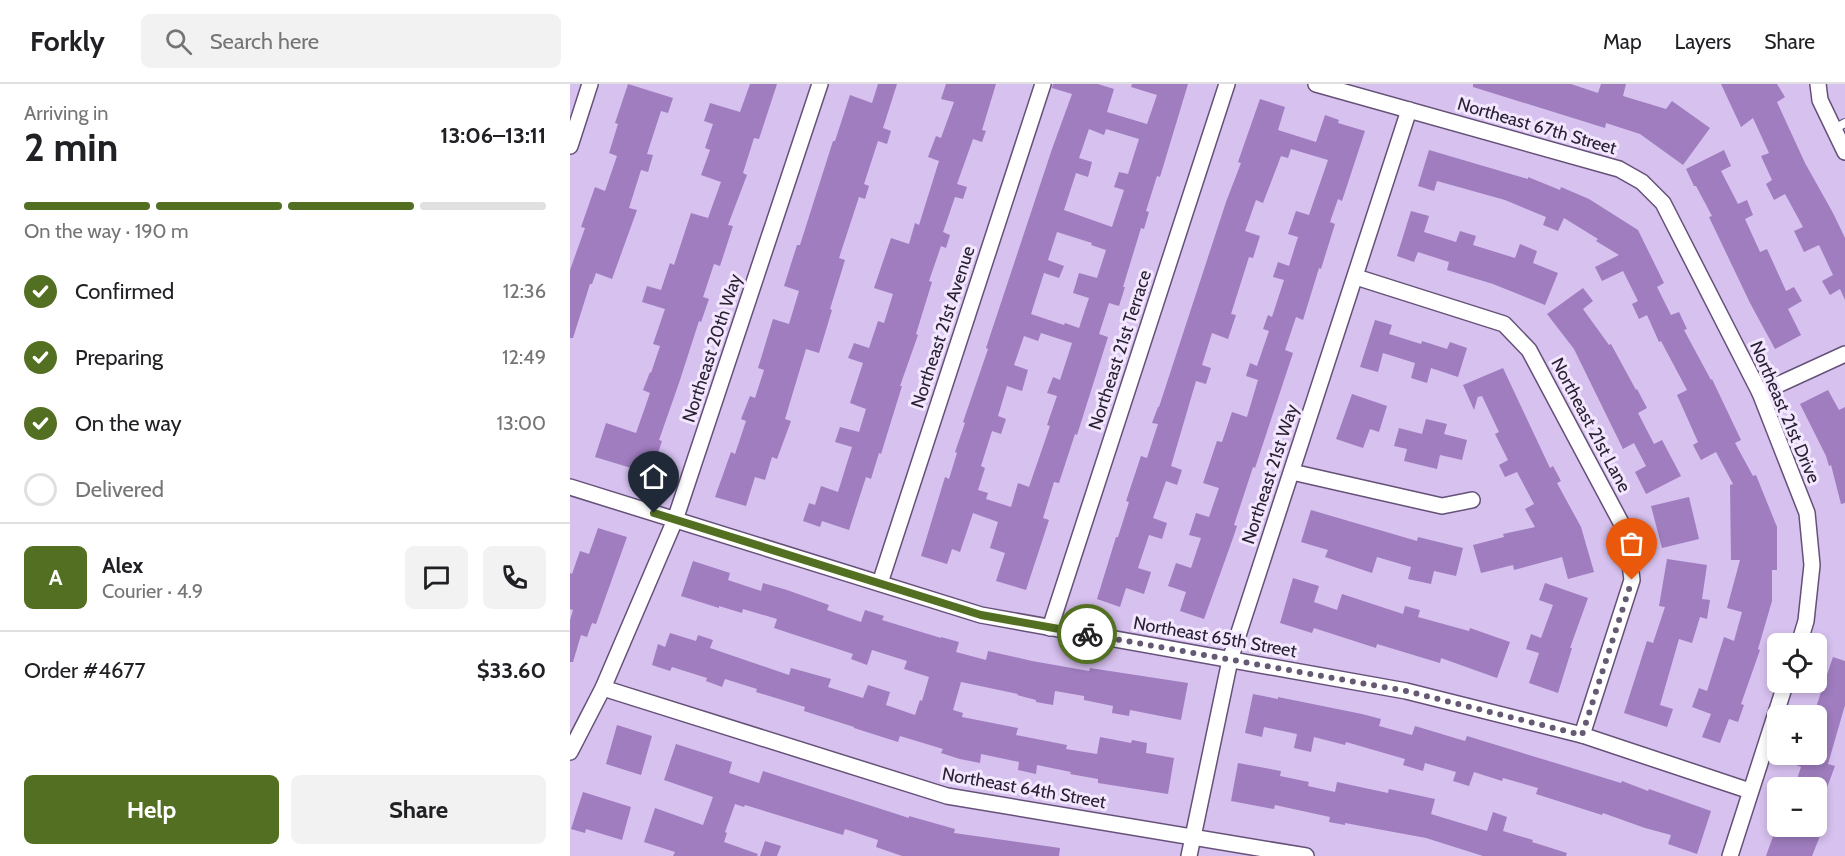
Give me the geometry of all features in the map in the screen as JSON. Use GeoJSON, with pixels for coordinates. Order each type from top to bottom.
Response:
{"type":"FeatureCollection","features":[{"type":"Feature","properties":{"kind":"street"},"geometry":{"type":"LineString","coordinates":[[570,146],[590,84]]}},
{"type":"Feature","properties":{"kind":"street","name":"Northeast 20th Way"},"geometry":{"type":"LineString","coordinates":[[570,752],[603,688],[675,520],[820,84]]}},
{"type":"Feature","properties":{"kind":"street","name":"Northeast 21st Avenue"},"geometry":{"type":"LineString","coordinates":[[880,583],[1043,84]]}},
{"type":"Feature","properties":{"kind":"street","name":"Northeast 21st Terrace"},"geometry":{"type":"LineString","coordinates":[[1050,628],[1227,84]]}},
{"type":"Feature","properties":{"kind":"street","name":"Northeast 67th Street"},"geometry":{"type":"LineString","coordinates":[[1316,84],[1619,169],[1642,182]]}},
{"type":"Feature","properties":{"kind":"street"},"geometry":{"type":"LineString","coordinates":[[1818,84],[1820,100],[1839,126],[1845,152]]}},
{"type":"Feature","properties":{"kind":"street","name":"Northeast 21st Way"},"geometry":{"type":"LineString","coordinates":[[1189,856],[1230,660],[1409,111]]}},
{"type":"Feature","properties":{"kind":"street","name":"Northeast 21st Drive"},"geometry":{"type":"LineString","coordinates":[[1642,182],[1663,203],[1760,393],[1807,513],[1812,565],[1806,621],[1802,633]]}},
{"type":"Feature","properties":{"kind":"street","name":"Northeast 21st Lane"},"geometry":{"type":"LineString","coordinates":[[1356,277],[1504,324],[1529,350],[1626,532],[1632,580],[1582,735]]}},
{"type":"Feature","properties":{"kind":"street"},"geometry":{"type":"LineString","coordinates":[[1760,393],[1845,354]]}},
{"type":"Feature","properties":{"kind":"street"},"geometry":{"type":"LineString","coordinates":[[1292,472],[1442,506],[1472,500]]}},
{"type":"Feature","properties":{"kind":"street","name":"Northeast 65th Street"},"geometry":{"type":"LineString","coordinates":[[570,487],[981,615],[1406,691],[1582,735],[1750,791]]}},
{"type":"Feature","properties":{"kind":"street","name":"Northeast 64th Street"},"geometry":{"type":"LineString","coordinates":[[603,688],[947,796],[1306,856]]}},
{"type":"Feature","properties":{"kind":"street"},"geometry":{"type":"LineString","coordinates":[[1730,856],[1782,693]]}},
{"type":"Feature","properties":{"kind":"building"},"geometry":{"type":"Polygon","coordinates":[[[628,84],[673,98],[668,113],[661,111],[647,154],[653,155],[648,172],[641,170],[629,208],[637,210],[612,279],[596,273],[590,284],[573,338],[570,338],[570,270],[585,228],[581,227],[595,187],[605,191],[617,156],[609,153],[618,124],[615,123],[628,84]]]}},
{"type":"Feature","properties":{"kind":"building"},"geometry":{"type":"Polygon","coordinates":[[[750,84],[777,84],[759,139],[754,138],[743,173],[747,175],[728,225],[733,226],[720,266],[714,264],[703,297],[709,299],[701,322],[699,321],[659,440],[662,441],[651,474],[595,457],[606,423],[636,433],[650,393],[643,390],[660,346],[653,344],[665,309],[642,302],[647,286],[661,290],[670,263],[674,265],[691,213],[708,218],[721,182],[701,175],[710,150],[705,148],[713,124],[704,121],[710,103],[740,112],[750,84]]]}},
{"type":"Feature","properties":{"kind":"building"},"geometry":{"type":"Polygon","coordinates":[[[878,84],[897,84],[883,128],[891,131],[887,144],[878,141],[864,184],[869,186],[865,199],[859,197],[839,258],[845,260],[819,353],[806,349],[785,419],[791,421],[777,459],[772,457],[765,480],[755,477],[746,506],[715,497],[731,452],[735,454],[746,421],[741,419],[750,396],[755,398],[764,370],[758,368],[773,319],[789,324],[799,291],[784,286],[850,95],[872,103],[878,84]]]}},
{"type":"Feature","properties":{"kind":"building"},"geometry":{"type":"Polygon","coordinates":[[[946,84],[996,84],[982,130],[986,131],[982,142],[973,139],[957,184],[967,187],[963,199],[955,197],[943,232],[950,235],[946,248],[941,246],[929,281],[932,282],[916,334],[918,335],[871,479],[866,477],[849,530],[822,521],[820,527],[803,521],[809,503],[815,505],[821,486],[838,492],[852,447],[835,442],[840,427],[859,432],[866,409],[850,403],[863,363],[848,358],[854,343],[869,348],[878,321],[884,323],[893,294],[874,288],[891,238],[909,244],[915,223],[919,225],[939,161],[928,157],[936,136],[941,138],[954,102],[941,99],[946,84]]]}},
{"type":"Feature","properties":{"kind":"building"},"geometry":{"type":"Polygon","coordinates":[[[1053,84],[1098,84],[1114,89],[1107,112],[1147,124],[1157,95],[1131,87],[1132,84],[1188,84],[1160,177],[1157,176],[1146,211],[1149,212],[1144,229],[1141,228],[1119,306],[1109,303],[1099,334],[1108,337],[1077,435],[1075,434],[1059,483],[1054,482],[1043,518],[1049,520],[1026,590],[996,581],[1005,553],[990,548],[998,522],[973,513],[960,552],[952,549],[947,564],[921,556],[945,477],[949,479],[965,423],[963,422],[988,349],[986,348],[1072,94],[1052,88],[1053,84]],[[1089,129],[1079,158],[1092,162],[1088,177],[1076,173],[1064,210],[1112,227],[1124,190],[1114,187],[1119,172],[1128,174],[1139,139],[1106,129],[1104,135],[1089,129]],[[1057,232],[1048,260],[1064,266],[1059,278],[1044,273],[1031,314],[1079,328],[1089,298],[1073,293],[1079,273],[1097,278],[1106,250],[1057,232]],[[1041,333],[1038,341],[1024,336],[1014,365],[1028,370],[1022,391],[1007,386],[998,416],[1006,419],[1001,434],[992,431],[981,466],[985,468],[978,490],[988,493],[986,499],[1011,507],[1018,483],[1029,487],[1050,426],[1047,425],[1057,396],[1047,393],[1053,377],[1060,380],[1072,343],[1041,333]]]}},
{"type":"Feature","properties":{"kind":"building"},"geometry":{"type":"Polygon","coordinates":[[[1473,84],[1571,84],[1598,93],[1601,84],[1626,84],[1623,96],[1666,109],[1672,101],[1710,128],[1683,165],[1640,134],[1606,123],[1605,128],[1473,87],[1473,84]]]}},
{"type":"Feature","properties":{"kind":"building"},"geometry":{"type":"Polygon","coordinates":[[[1721,84],[1777,84],[1785,97],[1777,102],[1805,163],[1845,238],[1845,300],[1840,289],[1830,295],[1822,281],[1833,275],[1819,245],[1804,252],[1794,231],[1803,227],[1785,194],[1774,200],[1766,184],[1772,180],[1761,156],[1769,153],[1753,118],[1741,127],[1721,84]]]}},
{"type":"Feature","properties":{"kind":"building"},"geometry":{"type":"Polygon","coordinates":[[[1260,99],[1285,107],[1278,130],[1316,142],[1325,115],[1339,120],[1338,123],[1365,131],[1342,201],[1338,199],[1330,222],[1335,224],[1303,320],[1296,317],[1285,350],[1293,353],[1234,525],[1237,526],[1233,538],[1204,619],[1180,611],[1186,592],[1168,586],[1176,563],[1191,568],[1201,538],[1189,535],[1196,513],[1209,517],[1219,488],[1203,483],[1217,441],[1222,442],[1232,412],[1247,417],[1258,380],[1246,376],[1250,363],[1257,366],[1269,331],[1263,329],[1268,315],[1272,317],[1284,280],[1273,277],[1278,262],[1289,266],[1298,237],[1288,234],[1296,211],[1309,215],[1328,160],[1291,149],[1288,158],[1281,156],[1263,203],[1256,200],[1245,231],[1260,236],[1253,258],[1249,257],[1231,314],[1236,315],[1228,339],[1212,333],[1202,365],[1211,368],[1206,384],[1196,381],[1171,466],[1182,470],[1177,485],[1166,481],[1153,518],[1167,523],[1162,539],[1149,535],[1138,568],[1151,572],[1144,594],[1126,588],[1120,607],[1097,599],[1129,502],[1126,501],[1141,456],[1147,458],[1158,424],[1152,423],[1241,163],[1238,162],[1260,99]]]}},
{"type":"Feature","properties":{"kind":"building"},"geometry":{"type":"Polygon","coordinates":[[[1429,150],[1528,179],[1528,177],[1560,190],[1561,187],[1589,199],[1638,230],[1664,283],[1657,287],[1671,315],[1679,312],[1687,329],[1684,330],[1712,379],[1741,440],[1735,443],[1753,476],[1756,475],[1777,527],[1777,570],[1772,570],[1772,601],[1758,649],[1760,650],[1741,704],[1744,705],[1738,722],[1729,719],[1720,743],[1702,737],[1711,714],[1692,707],[1699,688],[1707,691],[1724,637],[1734,641],[1742,612],[1727,608],[1740,560],[1731,560],[1730,485],[1733,484],[1716,452],[1701,460],[1693,445],[1698,442],[1677,395],[1687,390],[1661,341],[1659,342],[1647,315],[1639,319],[1632,304],[1638,301],[1623,271],[1602,281],[1595,267],[1619,255],[1564,218],[1558,231],[1543,225],[1546,217],[1505,200],[1437,181],[1434,191],[1418,186],[1429,150]]]}},
{"type":"Feature","properties":{"kind":"building"},"geometry":{"type":"Polygon","coordinates":[[[1724,150],[1731,166],[1721,171],[1738,204],[1747,200],[1753,215],[1745,219],[1760,252],[1767,249],[1786,291],[1794,287],[1802,301],[1788,309],[1801,335],[1775,349],[1709,217],[1712,216],[1686,169],[1724,150]]]}},
{"type":"Feature","properties":{"kind":"building"},"geometry":{"type":"Polygon","coordinates":[[[1411,211],[1429,216],[1424,232],[1456,242],[1460,231],[1476,236],[1473,245],[1515,258],[1520,244],[1537,251],[1533,263],[1558,273],[1545,305],[1493,284],[1447,270],[1449,262],[1418,252],[1414,262],[1397,256],[1411,211]]]}},
{"type":"Feature","properties":{"kind":"building"},"geometry":{"type":"Polygon","coordinates":[[[1583,288],[1593,301],[1583,309],[1609,345],[1611,344],[1647,408],[1638,413],[1654,444],[1662,440],[1681,476],[1646,494],[1635,472],[1646,466],[1634,443],[1623,449],[1574,349],[1547,314],[1583,288]]]}},
{"type":"Feature","properties":{"kind":"building"},"geometry":{"type":"Polygon","coordinates":[[[1375,320],[1392,325],[1389,334],[1421,344],[1422,341],[1447,349],[1450,342],[1467,348],[1458,377],[1431,368],[1427,383],[1411,378],[1415,363],[1383,353],[1378,372],[1360,367],[1375,320]]]}},
{"type":"Feature","properties":{"kind":"building"},"geometry":{"type":"Polygon","coordinates":[[[1503,368],[1550,468],[1553,466],[1561,481],[1557,483],[1581,527],[1594,572],[1568,579],[1562,557],[1514,570],[1513,565],[1481,573],[1473,545],[1504,537],[1503,534],[1535,527],[1525,509],[1534,504],[1517,472],[1505,477],[1499,465],[1508,460],[1495,434],[1499,432],[1482,396],[1478,396],[1474,410],[1463,385],[1503,368]]]}},
{"type":"Feature","properties":{"kind":"building"},"geometry":{"type":"Polygon","coordinates":[[[1828,390],[1839,410],[1845,407],[1845,503],[1841,504],[1831,465],[1829,466],[1800,404],[1828,390]]]}},
{"type":"Feature","properties":{"kind":"building"},"geometry":{"type":"Polygon","coordinates":[[[1352,394],[1387,406],[1379,432],[1370,429],[1363,448],[1336,439],[1352,394]]]}},
{"type":"Feature","properties":{"kind":"building"},"geometry":{"type":"Polygon","coordinates":[[[1426,419],[1447,424],[1444,434],[1467,440],[1462,460],[1440,455],[1437,469],[1404,461],[1407,449],[1394,446],[1399,428],[1422,434],[1426,419]]]}},
{"type":"Feature","properties":{"kind":"building"},"geometry":{"type":"Polygon","coordinates":[[[1689,497],[1699,539],[1662,548],[1651,506],[1689,497]]]}},
{"type":"Feature","properties":{"kind":"building"},"geometry":{"type":"Polygon","coordinates":[[[1311,510],[1417,541],[1418,537],[1463,548],[1456,576],[1434,571],[1431,584],[1408,579],[1411,567],[1377,557],[1372,573],[1325,557],[1328,550],[1301,542],[1311,510]]]}},
{"type":"Feature","properties":{"kind":"building"},"geometry":{"type":"Polygon","coordinates":[[[598,528],[627,537],[596,624],[592,623],[587,637],[581,635],[573,662],[570,662],[570,620],[573,610],[570,609],[570,573],[572,574],[580,551],[589,554],[598,528]]]}},
{"type":"Feature","properties":{"kind":"building"},"geometry":{"type":"Polygon","coordinates":[[[1667,559],[1707,565],[1702,599],[1710,600],[1707,619],[1700,617],[1692,643],[1679,639],[1660,705],[1673,709],[1667,727],[1624,713],[1647,641],[1653,643],[1665,607],[1659,606],[1667,559]]]}},
{"type":"Feature","properties":{"kind":"building"},"geometry":{"type":"Polygon","coordinates":[[[693,561],[730,573],[728,580],[761,591],[763,583],[787,590],[829,605],[827,610],[861,622],[865,610],[884,616],[882,620],[959,642],[956,652],[986,660],[988,651],[1089,671],[1090,668],[1188,683],[1181,720],[1130,710],[1129,716],[1112,713],[1113,706],[1084,700],[1084,696],[1055,691],[1053,705],[1036,702],[1036,700],[1018,694],[961,682],[953,710],[963,713],[962,717],[1018,728],[1016,735],[1067,745],[1066,749],[1097,754],[1100,737],[1131,743],[1132,740],[1147,743],[1146,753],[1174,758],[1168,794],[1098,783],[1098,779],[1037,765],[1036,774],[1018,770],[1019,762],[981,754],[980,763],[960,759],[941,753],[943,749],[900,736],[898,742],[804,711],[805,707],[756,692],[757,689],[725,679],[722,687],[706,681],[707,678],[672,667],[670,671],[652,665],[658,644],[665,647],[670,633],[696,641],[698,635],[713,640],[710,648],[789,675],[791,668],[831,679],[828,687],[863,698],[868,685],[890,692],[886,705],[915,715],[920,700],[922,701],[929,677],[904,669],[907,661],[872,650],[867,665],[851,659],[853,654],[774,628],[777,619],[743,609],[742,613],[719,606],[719,608],[681,596],[693,561]]]}},
{"type":"Feature","properties":{"kind":"building"},"geometry":{"type":"Polygon","coordinates":[[[1293,578],[1319,586],[1314,602],[1337,610],[1342,594],[1403,614],[1405,606],[1420,610],[1418,617],[1469,631],[1470,628],[1510,642],[1497,678],[1441,658],[1440,663],[1377,644],[1376,648],[1314,628],[1312,633],[1280,623],[1293,578]]]}},
{"type":"Feature","properties":{"kind":"building"},"geometry":{"type":"Polygon","coordinates":[[[1545,583],[1588,598],[1570,648],[1572,648],[1558,693],[1529,683],[1539,653],[1526,649],[1531,634],[1541,638],[1553,605],[1539,600],[1545,583]]]}},
{"type":"Feature","properties":{"kind":"building"},"geometry":{"type":"Polygon","coordinates":[[[1833,657],[1845,661],[1845,705],[1828,764],[1835,766],[1827,788],[1827,777],[1798,777],[1801,767],[1796,765],[1827,765],[1827,705],[1817,705],[1821,693],[1827,693],[1827,675],[1833,657]]]}},
{"type":"Feature","properties":{"kind":"building"},"geometry":{"type":"Polygon","coordinates":[[[1253,694],[1362,714],[1381,719],[1379,726],[1412,735],[1415,726],[1465,741],[1467,736],[1621,783],[1622,781],[1648,791],[1649,789],[1711,811],[1697,854],[1668,844],[1671,835],[1536,794],[1538,788],[1503,778],[1502,781],[1474,772],[1469,786],[1453,781],[1456,772],[1425,763],[1423,771],[1403,765],[1405,759],[1346,742],[1345,745],[1314,737],[1311,752],[1294,748],[1297,734],[1264,727],[1262,737],[1245,733],[1253,694]]]}},
{"type":"Feature","properties":{"kind":"building"},"geometry":{"type":"Polygon","coordinates":[[[617,725],[652,736],[641,775],[606,764],[617,725]]]}},
{"type":"Feature","properties":{"kind":"building"},"geometry":{"type":"Polygon","coordinates":[[[676,744],[732,762],[729,773],[759,783],[763,771],[909,818],[909,816],[955,829],[954,833],[1060,848],[1059,856],[902,856],[876,847],[878,840],[845,829],[843,835],[735,804],[725,832],[727,833],[724,842],[758,854],[757,856],[673,856],[675,852],[644,842],[655,808],[703,825],[713,797],[664,780],[676,744]]]}},
{"type":"Feature","properties":{"kind":"building"},"geometry":{"type":"Polygon","coordinates":[[[1238,763],[1281,771],[1280,776],[1309,782],[1308,786],[1335,792],[1337,782],[1388,793],[1389,789],[1435,799],[1431,814],[1487,831],[1493,812],[1507,817],[1503,831],[1567,853],[1566,856],[1483,856],[1426,838],[1329,822],[1330,817],[1275,805],[1274,809],[1231,801],[1238,763]]]}},
{"type":"Feature","properties":{"kind":"building"},"geometry":{"type":"Polygon","coordinates":[[[583,792],[631,807],[622,840],[586,829],[585,833],[571,829],[583,792]]]}},
{"type":"Feature","properties":{"kind":"building"},"geometry":{"type":"Polygon","coordinates":[[[1773,837],[1820,837],[1812,856],[1766,856],[1773,837]]]}},
{"type":"Feature","properties":{"kind":"building"},"geometry":{"type":"Polygon","coordinates":[[[765,841],[781,846],[777,856],[760,856],[765,841]]]}},
{"type":"Feature","properties":{"kind":"way so far"},"geometry":{"type":"LineString","coordinates":[[1087,634],[1406,691],[1582,735],[1632,580]]}},
{"type":"Feature","properties":{"kind":"route"},"geometry":{"type":"LineString","coordinates":[[654,513],[981,615],[1087,634]]}}]}
